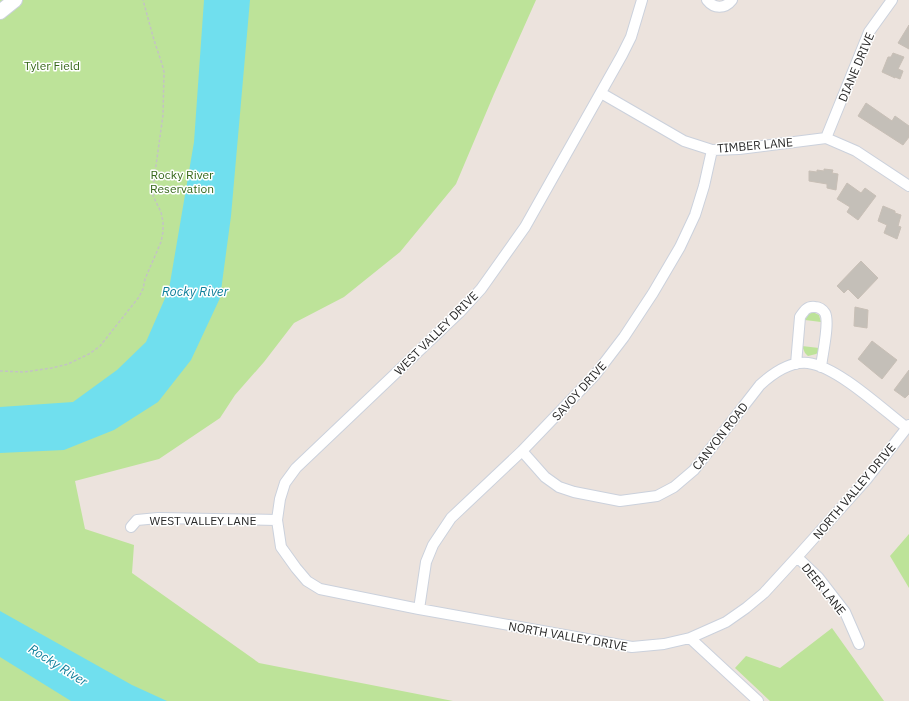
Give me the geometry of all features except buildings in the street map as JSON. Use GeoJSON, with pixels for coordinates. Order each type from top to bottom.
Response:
{"type":"FeatureCollection","features":[{"type":"Feature","properties":{"kind":"street"},"geometry":{"type":"LineString","coordinates":[[0,12],[15,0]]}},
{"type":"Feature","properties":{"kind":"street","name":"WEST VALLEY DRIVE"},"geometry":{"type":"LineString","coordinates":[[277,520],[280,499],[285,483],[296,468],[459,313],[481,290],[525,227],[602,93],[631,37],[642,0]]}},
{"type":"Feature","properties":{"kind":"street"},"geometry":{"type":"LineString","coordinates":[[707,0],[711,4],[720,7],[728,4],[732,0]]}},
{"type":"Feature","properties":{"kind":"street","name":"DIANE DRIVE"},"geometry":{"type":"LineString","coordinates":[[826,138],[870,32],[892,0]]}},
{"type":"Feature","properties":{"kind":"street","name":"TIMBER LANE"},"geometry":{"type":"LineString","coordinates":[[602,93],[684,141],[712,150],[739,149],[826,138]]}},
{"type":"Feature","properties":{"kind":"street"},"geometry":{"type":"LineString","coordinates":[[826,138],[856,151],[909,186]]}},
{"type":"Feature","properties":{"kind":"street","name":"SAVOY DRIVE"},"geometry":{"type":"LineString","coordinates":[[419,609],[426,562],[433,545],[451,518],[522,452],[595,375],[624,337],[653,293],[680,247],[695,215],[704,186],[712,150]]}},
{"type":"Feature","properties":{"kind":"street"},"geometry":{"type":"LineString","coordinates":[[796,364],[800,317],[809,307],[814,307],[820,308],[825,313],[827,322],[821,367]]}},
{"type":"Feature","properties":{"kind":"street","name":"CANYON ROAD"},"geometry":{"type":"LineString","coordinates":[[522,452],[545,477],[559,487],[574,492],[620,501],[657,496],[674,486],[694,470],[760,385],[770,375],[796,364],[808,363],[829,370],[845,379],[908,427]]}},
{"type":"Feature","properties":{"kind":"street","name":"NORTH VALLEY DRIVE"},"geometry":{"type":"LineString","coordinates":[[277,520],[281,547],[307,581],[320,589],[419,609],[632,647],[664,644],[690,638],[726,622],[764,593],[866,480],[908,427]]}},
{"type":"Feature","properties":{"kind":"street","name":"WEST VALLEY LANE"},"geometry":{"type":"LineString","coordinates":[[131,527],[137,520],[158,518],[277,520]]}},
{"type":"Feature","properties":{"kind":"street","name":"DEER LANE"},"geometry":{"type":"LineString","coordinates":[[797,557],[818,577],[845,612],[860,644]]}},
{"type":"Feature","properties":{"kind":"street"},"geometry":{"type":"LineString","coordinates":[[690,638],[758,701]]}},
{"type":"Feature","properties":{"kind":"path"},"geometry":{"type":"LineString","coordinates":[[0,371],[24,372],[52,368],[68,364],[89,354],[100,346],[139,297],[143,289],[145,279],[163,232],[161,212],[153,196],[153,187],[163,115],[164,96],[162,64],[143,0]]}},
{"type":"Feature","properties":{"kind":"green space","name":"Rocky River Reservation"},"geometry":{"type":"Polygon","coordinates":[[[0,0],[536,0],[456,184],[400,252],[344,297],[294,323],[264,362],[235,395],[220,418],[159,459],[75,481],[85,529],[134,545],[132,573],[259,663],[453,701],[0,701],[0,0]]]}},
{"type":"Feature","properties":{"kind":"green space"},"geometry":{"type":"Polygon","coordinates":[[[813,312],[819,315],[821,322],[805,320],[808,314],[813,312]]]}},
{"type":"Feature","properties":{"kind":"green space"},"geometry":{"type":"Polygon","coordinates":[[[802,346],[819,348],[819,352],[808,356],[802,346]]]}},
{"type":"Feature","properties":{"kind":"green space"},"geometry":{"type":"Polygon","coordinates":[[[909,534],[909,588],[890,556],[909,534]]]}},
{"type":"Feature","properties":{"kind":"green space"},"geometry":{"type":"Polygon","coordinates":[[[832,628],[884,701],[770,701],[735,668],[746,656],[780,668],[832,628]]]}},
{"type":"Feature","properties":{"kind":"water","name":"Rocky River"},"geometry":{"type":"Polygon","coordinates":[[[204,0],[250,0],[231,216],[220,298],[191,360],[158,402],[114,430],[64,450],[0,453],[0,407],[73,402],[117,370],[146,342],[169,289],[194,142],[204,0]]]}},
{"type":"Feature","properties":{"kind":"water","name":"Rocky River"},"geometry":{"type":"Polygon","coordinates":[[[0,611],[132,685],[167,701],[71,701],[0,657],[0,611]]]}},
{"type":"Feature","properties":{"kind":"park label","name":"Tyler Field"},"geometry":{"type":"Point","coordinates":[52,65]}}]}
